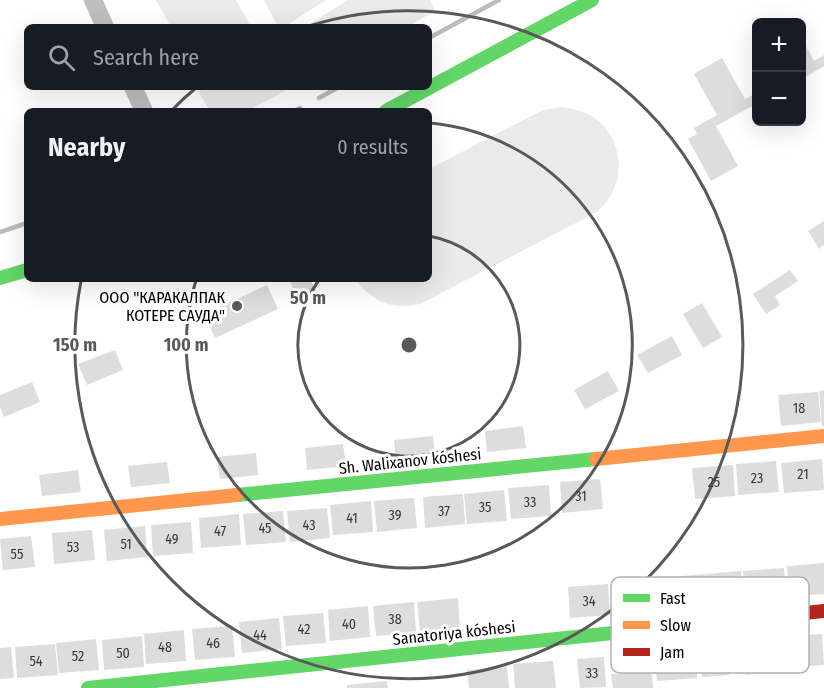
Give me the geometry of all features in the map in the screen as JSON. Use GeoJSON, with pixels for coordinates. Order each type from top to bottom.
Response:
{"type":"FeatureCollection","features":[{"type":"Feature","properties":{"kind":"main road"},"geometry":{"type":"LineString","coordinates":[[432,86],[592,0]]}},
{"type":"Feature","properties":{"kind":"main road"},"geometry":{"type":"LineString","coordinates":[[392,108],[425,90]]}},
{"type":"Feature","properties":{"kind":"main road"},"geometry":{"type":"LineString","coordinates":[[0,278],[24,271]]}},
{"type":"Feature","properties":{"kind":"main road","name":"Sh. Walixanov kóshesi"},"geometry":{"type":"LineString","coordinates":[[0,519],[824,436]]}},
{"type":"Feature","properties":{"kind":"main road","name":"Sanatoriya kóshesi"},"geometry":{"type":"LineString","coordinates":[[809,613],[824,611]]}},
{"type":"Feature","properties":{"kind":"main road","name":"Sanatoriya kóshesi"},"geometry":{"type":"LineString","coordinates":[[88,688],[611,633]]}},
{"type":"Feature","properties":{"kind":"street"},"geometry":{"type":"LineString","coordinates":[[93,0],[104,24]]}},
{"type":"Feature","properties":{"kind":"street"},"geometry":{"type":"LineString","coordinates":[[134,90],[143,108]]}},
{"type":"Feature","properties":{"kind":"shaded area"},"geometry":{"type":"Polygon","coordinates":[[[156,0],[236,0],[249,24],[169,24],[156,0]]]}},
{"type":"Feature","properties":{"kind":"shaded area"},"geometry":{"type":"Polygon","coordinates":[[[264,0],[326,0],[289,24],[276,24],[264,0]]]}},
{"type":"Feature","properties":{"kind":"shaded area"},"geometry":{"type":"Polygon","coordinates":[[[348,0],[430,0],[435,11],[412,24],[310,24],[348,0]]]}},
{"type":"Feature","properties":{"kind":"shaded area"},"geometry":{"type":"Polygon","coordinates":[[[198,90],[285,91],[253,108],[208,108],[198,90]]]}},
{"type":"Feature","properties":{"kind":"shaded area"},"geometry":{"type":"Polygon","coordinates":[[[561,107],[584,112],[596,119],[611,135],[618,156],[618,178],[609,198],[597,212],[420,304],[400,306],[386,303],[374,298],[359,284],[357,282],[432,282],[432,167],[543,110],[561,107]]]}},
{"type":"Feature","properties":{"kind":"building"},"geometry":{"type":"Polygon","coordinates":[[[806,46],[814,61],[824,55],[824,66],[806,77],[806,46]]]}},
{"type":"Feature","properties":{"kind":"building"},"geometry":{"type":"Polygon","coordinates":[[[722,58],[745,99],[752,95],[752,106],[716,126],[738,166],[711,181],[688,139],[697,134],[694,128],[717,115],[694,74],[722,58]]]}},
{"type":"Feature","properties":{"kind":"building"},"geometry":{"type":"Polygon","coordinates":[[[824,221],[824,245],[819,249],[808,231],[824,221]]]}},
{"type":"Feature","properties":{"kind":"building"},"geometry":{"type":"Polygon","coordinates":[[[790,270],[798,281],[775,296],[780,305],[766,314],[753,294],[790,270]]]}},
{"type":"Feature","properties":{"kind":"building"},"geometry":{"type":"Polygon","coordinates":[[[290,282],[312,282],[317,293],[299,302],[290,282]]]}},
{"type":"Feature","properties":{"kind":"building"},"geometry":{"type":"Polygon","coordinates":[[[267,285],[278,309],[215,338],[204,314],[267,285]]]}},
{"type":"Feature","properties":{"kind":"building"},"geometry":{"type":"Polygon","coordinates":[[[702,303],[722,337],[703,348],[683,314],[702,303]]]}},
{"type":"Feature","properties":{"kind":"building"},"geometry":{"type":"Polygon","coordinates":[[[672,336],[682,355],[648,373],[637,355],[672,336]]]}},
{"type":"Feature","properties":{"kind":"building"},"geometry":{"type":"Polygon","coordinates":[[[115,350],[123,370],[87,385],[78,364],[115,350]]]}},
{"type":"Feature","properties":{"kind":"building"},"geometry":{"type":"Polygon","coordinates":[[[608,371],[619,391],[585,409],[574,390],[608,371]]]}},
{"type":"Feature","properties":{"kind":"building"},"geometry":{"type":"Polygon","coordinates":[[[32,382],[40,402],[4,417],[0,407],[0,395],[32,382]]]}},
{"type":"Feature","properties":{"kind":"building"},"geometry":{"type":"Polygon","coordinates":[[[824,390],[824,426],[822,426],[819,391],[824,390]]]}},
{"type":"Feature","properties":{"kind":"building"},"geometry":{"type":"Polygon","coordinates":[[[818,392],[821,422],[781,426],[778,395],[818,392]]]}},
{"type":"Feature","properties":{"kind":"building"},"geometry":{"type":"Polygon","coordinates":[[[523,426],[526,448],[487,452],[485,431],[523,426]]]}},
{"type":"Feature","properties":{"kind":"building"},"geometry":{"type":"Polygon","coordinates":[[[433,436],[435,457],[396,461],[394,440],[433,436]]]}},
{"type":"Feature","properties":{"kind":"building"},"geometry":{"type":"Polygon","coordinates":[[[343,444],[346,466],[307,470],[305,448],[343,444]]]}},
{"type":"Feature","properties":{"kind":"building"},"geometry":{"type":"Polygon","coordinates":[[[256,453],[258,475],[220,479],[217,457],[256,453]]]}},
{"type":"Feature","properties":{"kind":"building"},"geometry":{"type":"Polygon","coordinates":[[[822,459],[824,490],[784,493],[781,463],[822,459]]]}},
{"type":"Feature","properties":{"kind":"building"},"geometry":{"type":"Polygon","coordinates":[[[776,461],[779,492],[738,495],[736,464],[776,461]]]}},
{"type":"Feature","properties":{"kind":"building"},"geometry":{"type":"Polygon","coordinates":[[[167,462],[170,483],[131,487],[128,466],[167,462]]]}},
{"type":"Feature","properties":{"kind":"building"},"geometry":{"type":"Polygon","coordinates":[[[733,465],[735,496],[695,499],[692,468],[733,465]]]}},
{"type":"Feature","properties":{"kind":"building"},"geometry":{"type":"Polygon","coordinates":[[[78,470],[81,492],[42,496],[39,475],[78,470]]]}},
{"type":"Feature","properties":{"kind":"building"},"geometry":{"type":"Polygon","coordinates":[[[600,479],[603,509],[562,513],[560,482],[600,479]]]}},
{"type":"Feature","properties":{"kind":"building"},"geometry":{"type":"Polygon","coordinates":[[[549,485],[551,516],[511,519],[508,488],[549,485]]]}},
{"type":"Feature","properties":{"kind":"building"},"geometry":{"type":"Polygon","coordinates":[[[504,490],[507,521],[467,524],[464,494],[504,490]]]}},
{"type":"Feature","properties":{"kind":"building"},"geometry":{"type":"Polygon","coordinates":[[[463,494],[465,524],[425,528],[423,497],[463,494]]]}},
{"type":"Feature","properties":{"kind":"building"},"geometry":{"type":"Polygon","coordinates":[[[414,498],[417,528],[377,532],[374,501],[414,498]]]}},
{"type":"Feature","properties":{"kind":"building"},"geometry":{"type":"Polygon","coordinates":[[[371,501],[373,532],[333,535],[330,505],[371,501]]]}},
{"type":"Feature","properties":{"kind":"building"},"geometry":{"type":"Polygon","coordinates":[[[327,508],[330,538],[290,542],[287,511],[327,508]]]}},
{"type":"Feature","properties":{"kind":"building"},"geometry":{"type":"Polygon","coordinates":[[[283,511],[286,542],[246,545],[243,514],[283,511]]]}},
{"type":"Feature","properties":{"kind":"building"},"geometry":{"type":"Polygon","coordinates":[[[239,514],[241,545],[201,548],[199,518],[239,514]]]}},
{"type":"Feature","properties":{"kind":"building"},"geometry":{"type":"Polygon","coordinates":[[[191,522],[193,553],[153,556],[151,525],[191,522]]]}},
{"type":"Feature","properties":{"kind":"building"},"geometry":{"type":"Polygon","coordinates":[[[145,526],[147,557],[107,561],[104,530],[145,526]]]}},
{"type":"Feature","properties":{"kind":"building"},"geometry":{"type":"Polygon","coordinates":[[[92,530],[95,560],[54,564],[52,533],[92,530]]]}},
{"type":"Feature","properties":{"kind":"building"},"geometry":{"type":"Polygon","coordinates":[[[31,536],[35,567],[3,570],[0,539],[31,536]]]}},
{"type":"Feature","properties":{"kind":"building"},"geometry":{"type":"Polygon","coordinates":[[[824,563],[824,594],[809,595],[809,577],[788,577],[787,566],[824,563]]]}},
{"type":"Feature","properties":{"kind":"building"},"geometry":{"type":"Polygon","coordinates":[[[784,568],[785,577],[744,577],[743,571],[784,568]]]}},
{"type":"Feature","properties":{"kind":"building"},"geometry":{"type":"Polygon","coordinates":[[[741,571],[741,577],[672,577],[741,571]]]}},
{"type":"Feature","properties":{"kind":"building"},"geometry":{"type":"Polygon","coordinates":[[[608,584],[610,615],[570,618],[568,587],[608,584]]]}},
{"type":"Feature","properties":{"kind":"building"},"geometry":{"type":"Polygon","coordinates":[[[458,598],[460,629],[420,632],[417,602],[458,598]]]}},
{"type":"Feature","properties":{"kind":"building"},"geometry":{"type":"Polygon","coordinates":[[[414,602],[416,633],[376,636],[373,606],[414,602]]]}},
{"type":"Feature","properties":{"kind":"building"},"geometry":{"type":"Polygon","coordinates":[[[368,606],[370,637],[330,641],[328,610],[368,606]]]}},
{"type":"Feature","properties":{"kind":"building"},"geometry":{"type":"Polygon","coordinates":[[[323,613],[326,643],[286,646],[283,616],[323,613]]]}},
{"type":"Feature","properties":{"kind":"building"},"geometry":{"type":"Polygon","coordinates":[[[279,618],[282,649],[242,653],[239,622],[279,618]]]}},
{"type":"Feature","properties":{"kind":"building"},"geometry":{"type":"Polygon","coordinates":[[[232,626],[235,657],[195,660],[192,629],[232,626]]]}},
{"type":"Feature","properties":{"kind":"building"},"geometry":{"type":"Polygon","coordinates":[[[184,630],[186,661],[146,664],[144,634],[184,630]]]}},
{"type":"Feature","properties":{"kind":"building"},"geometry":{"type":"Polygon","coordinates":[[[822,634],[824,665],[809,666],[809,635],[822,634]]]}},
{"type":"Feature","properties":{"kind":"building"},"geometry":{"type":"Polygon","coordinates":[[[142,636],[144,667],[104,670],[102,640],[142,636]]]}},
{"type":"Feature","properties":{"kind":"building"},"geometry":{"type":"Polygon","coordinates":[[[96,639],[99,670],[59,673],[56,643],[96,639]]]}},
{"type":"Feature","properties":{"kind":"building"},"geometry":{"type":"Polygon","coordinates":[[[55,644],[58,675],[17,678],[15,647],[55,644]]]}},
{"type":"Feature","properties":{"kind":"building"},"geometry":{"type":"Polygon","coordinates":[[[11,647],[14,678],[0,679],[0,648],[11,647]]]}},
{"type":"Feature","properties":{"kind":"building"},"geometry":{"type":"Polygon","coordinates":[[[604,657],[606,687],[580,688],[577,659],[604,657]]]}},
{"type":"Feature","properties":{"kind":"building"},"geometry":{"type":"Polygon","coordinates":[[[553,661],[556,688],[515,688],[513,664],[553,661]]]}},
{"type":"Feature","properties":{"kind":"building"},"geometry":{"type":"Polygon","coordinates":[[[507,667],[509,688],[469,688],[467,670],[507,667]]]}},
{"type":"Feature","properties":{"kind":"building"},"geometry":{"type":"Polygon","coordinates":[[[652,673],[653,688],[613,688],[611,674],[652,673]]]}},
{"type":"Feature","properties":{"kind":"building"},"geometry":{"type":"Polygon","coordinates":[[[656,673],[697,673],[697,678],[657,681],[656,673]]]}},
{"type":"Feature","properties":{"kind":"building"},"geometry":{"type":"Polygon","coordinates":[[[702,673],[729,673],[729,675],[702,677],[702,673]]]}},
{"type":"Feature","properties":{"kind":"building"},"geometry":{"type":"Polygon","coordinates":[[[387,681],[388,688],[347,688],[347,685],[387,681]]]}},
{"type":"Feature","properties":{"kind":"waterway"},"geometry":{"type":"LineString","coordinates":[[432,36],[499,0]]}},
{"type":"Feature","properties":{"kind":"waterway"},"geometry":{"type":"LineString","coordinates":[[319,98],[334,90]]}},
{"type":"Feature","properties":{"kind":"waterway"},"geometry":{"type":"LineString","coordinates":[[0,232],[24,224]]}},
{"type":"Feature","properties":{"kind":"traffic: fast"},"geometry":{"type":"LineString","coordinates":[[432,86],[592,0]]}},
{"type":"Feature","properties":{"kind":"traffic: fast"},"geometry":{"type":"LineString","coordinates":[[392,108],[425,90]]}},
{"type":"Feature","properties":{"kind":"traffic: fast"},"geometry":{"type":"LineString","coordinates":[[0,278],[24,271]]}},
{"type":"Feature","properties":{"kind":"traffic: fast"},"geometry":{"type":"LineString","coordinates":[[237,495],[596,459]]}},
{"type":"Feature","properties":{"kind":"traffic: fast"},"geometry":{"type":"LineString","coordinates":[[88,688],[611,633]]}},
{"type":"Feature","properties":{"kind":"traffic: slow"},"geometry":{"type":"LineString","coordinates":[[596,459],[824,436]]}},
{"type":"Feature","properties":{"kind":"traffic: slow"},"geometry":{"type":"LineString","coordinates":[[0,519],[237,495]]}},
{"type":"Feature","properties":{"kind":"traffic: jam"},"geometry":{"type":"LineString","coordinates":[[809,613],[824,611]]}},
{"type":"Feature","properties":{"kind":"place","name":"ООО \"КАРАКАЛПАК КОТЕРЕ САУДА\""},"geometry":{"type":"Point","coordinates":[237,306]}}]}
